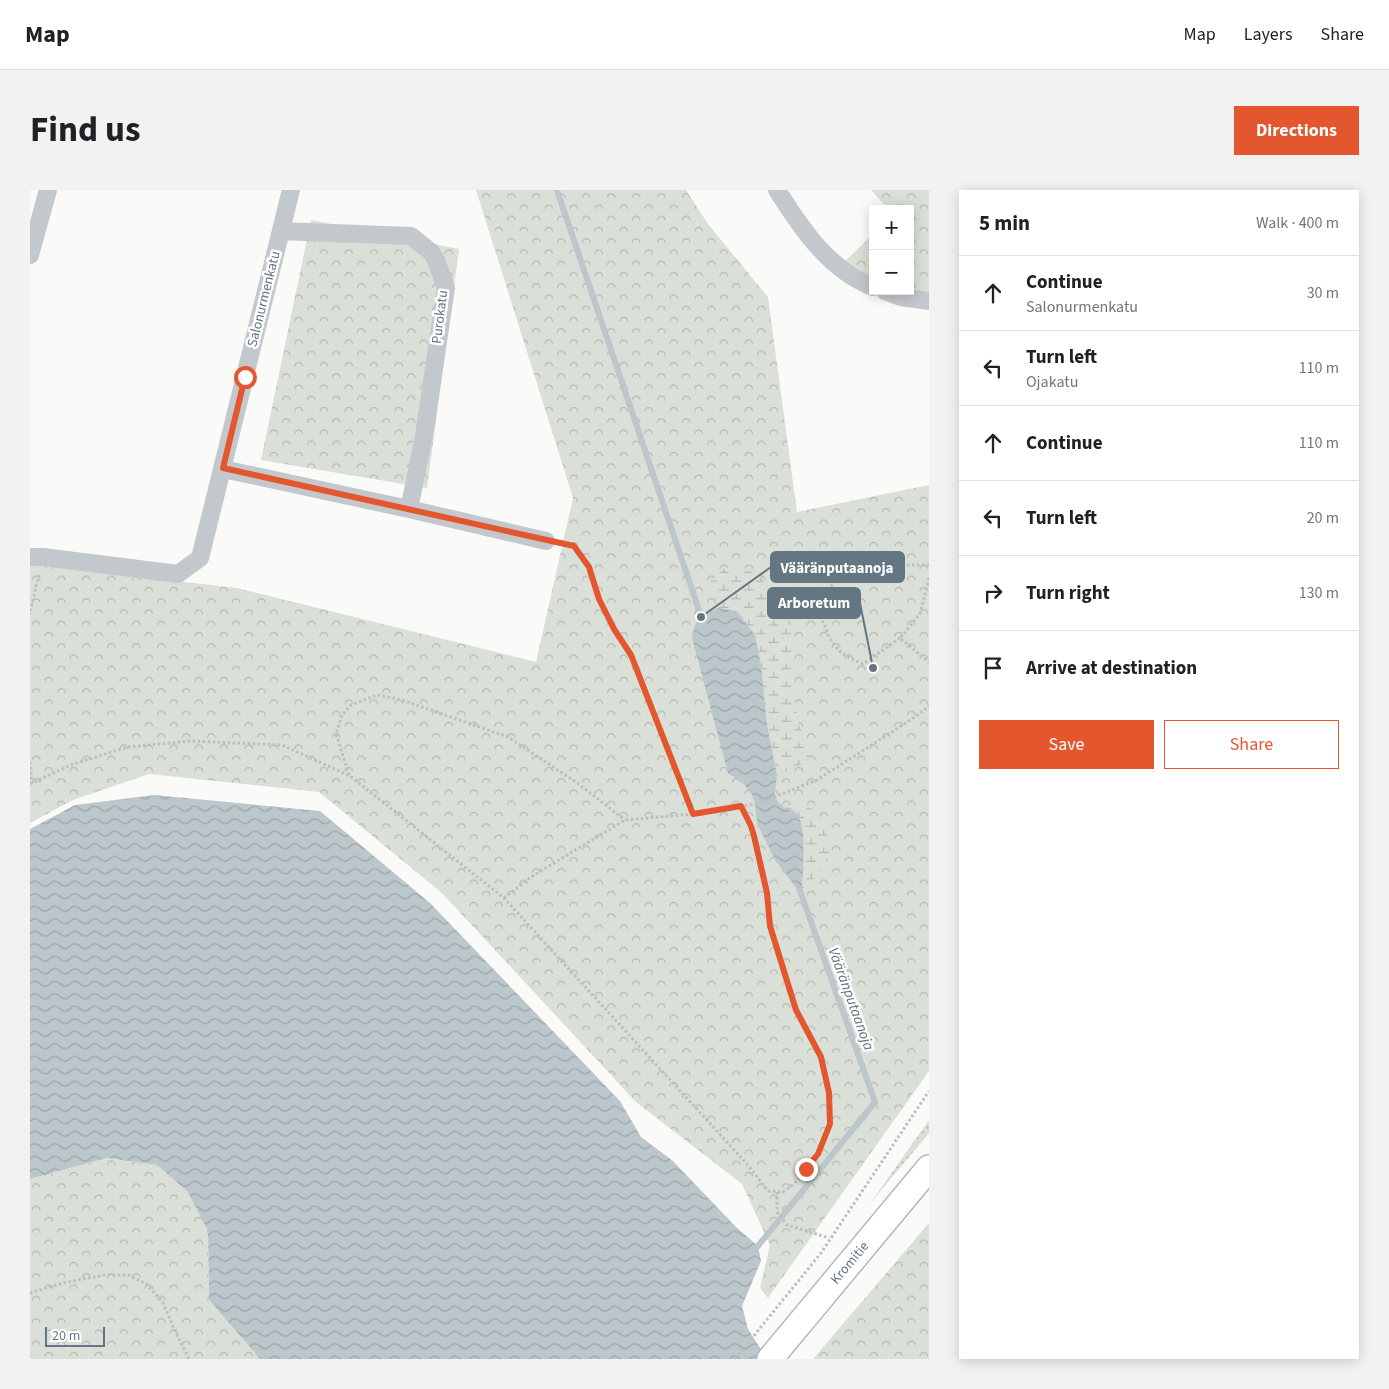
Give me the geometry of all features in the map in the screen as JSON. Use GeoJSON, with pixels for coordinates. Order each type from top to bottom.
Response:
{"type":"FeatureCollection","features":[{"type":"Feature","properties":{"kind":"main road","name":"Kromitie"},"geometry":{"type":"LineString","coordinates":[[770,1359],[929,1168]]}},
{"type":"Feature","properties":{"kind":"street"},"geometry":{"type":"LineString","coordinates":[[30,255],[48,190]]}},
{"type":"Feature","properties":{"kind":"street","name":"Salonurmenkatu"},"geometry":{"type":"LineString","coordinates":[[37,557],[178,574],[200,558],[291,190]]}},
{"type":"Feature","properties":{"kind":"street"},"geometry":{"type":"LineString","coordinates":[[777,190],[798,223],[827,256],[858,281],[869,285]]}},
{"type":"Feature","properties":{"kind":"street","name":"Purokatu"},"geometry":{"type":"LineString","coordinates":[[281,231],[411,236],[431,252],[436,260],[446,288],[423,442],[409,509]]}},
{"type":"Feature","properties":{"kind":"street"},"geometry":{"type":"LineString","coordinates":[[896,295],[929,301]]}},
{"type":"Feature","properties":{"kind":"street"},"geometry":{"type":"LineString","coordinates":[[223,468],[546,540]]}},
{"type":"Feature","properties":{"kind":"path"},"geometry":{"type":"LineString","coordinates":[[546,540],[574,546],[589,567],[599,599],[614,629],[631,655],[693,814]]}},
{"type":"Feature","properties":{"kind":"path"},"geometry":{"type":"LineString","coordinates":[[30,610],[37,557]]}},
{"type":"Feature","properties":{"kind":"path"},"geometry":{"type":"LineString","coordinates":[[929,565],[852,565],[823,598],[820,606],[821,618],[830,642],[848,658],[863,664],[900,638],[920,614],[929,578]]}},
{"type":"Feature","properties":{"kind":"path"},"geometry":{"type":"LineString","coordinates":[[900,638],[929,662]]}},
{"type":"Feature","properties":{"kind":"path"},"geometry":{"type":"LineString","coordinates":[[350,776],[336,734],[342,715],[351,705],[377,695],[402,700],[508,737],[576,782],[625,820]]}},
{"type":"Feature","properties":{"kind":"path"},"geometry":{"type":"LineString","coordinates":[[504,898],[531,877],[625,820],[693,814],[755,804],[817,780],[929,706]]}},
{"type":"Feature","properties":{"kind":"path"},"geometry":{"type":"LineString","coordinates":[[30,762],[31,784],[73,764],[128,748],[190,741],[282,745],[350,776],[504,898],[747,1164],[768,1191],[783,1192],[794,1184],[818,1154],[830,1124],[829,1093],[821,1057],[796,1010],[770,926],[767,893],[754,836],[741,806]]}},
{"type":"Feature","properties":{"kind":"path"},"geometry":{"type":"LineString","coordinates":[[735,1359],[822,1253],[929,1091]]}},
{"type":"Feature","properties":{"kind":"path"},"geometry":{"type":"LineString","coordinates":[[777,1192],[777,1212],[786,1225],[830,1238]]}},
{"type":"Feature","properties":{"kind":"path"},"geometry":{"type":"LineString","coordinates":[[30,1293],[63,1283],[104,1275],[128,1275],[146,1284],[162,1301],[176,1335],[189,1359]]}},
{"type":"Feature","properties":{"kind":"green space"},"geometry":{"type":"Polygon","coordinates":[[[476,190],[686,190],[708,224],[768,297],[797,512],[929,485],[929,1071],[768,1298],[760,1288],[770,1245],[742,1184],[636,1102],[442,893],[319,792],[149,774],[73,800],[30,823],[30,564],[237,588],[536,662],[573,498],[476,190]]]}},
{"type":"Feature","properties":{"kind":"green space"},"geometry":{"type":"Polygon","coordinates":[[[871,190],[929,190],[929,308],[899,303],[880,295],[914,295],[914,205],[884,205],[871,190]]]}},
{"type":"Feature","properties":{"kind":"green space"},"geometry":{"type":"Polygon","coordinates":[[[311,220],[459,249],[427,488],[261,460],[311,220]]]}},
{"type":"Feature","properties":{"kind":"green space"},"geometry":{"type":"Polygon","coordinates":[[[869,238],[869,290],[856,285],[836,270],[869,238]]]}},
{"type":"Feature","properties":{"kind":"green space"},"geometry":{"type":"Polygon","coordinates":[[[737,565],[761,577],[791,627],[795,652],[792,682],[799,725],[808,742],[809,758],[802,764],[777,776],[767,724],[761,666],[737,611],[718,608],[710,582],[723,569],[737,565]]]}},
{"type":"Feature","properties":{"kind":"green space"},"geometry":{"type":"Polygon","coordinates":[[[802,803],[809,806],[823,822],[831,851],[820,870],[801,894],[804,854],[803,832],[797,814],[793,810],[785,808],[802,803]]]}},
{"type":"Feature","properties":{"kind":"green space"},"geometry":{"type":"Polygon","coordinates":[[[929,1120],[929,1133],[869,1205],[929,1120]]]}},
{"type":"Feature","properties":{"kind":"green space"},"geometry":{"type":"Polygon","coordinates":[[[107,1158],[157,1165],[187,1191],[208,1231],[209,1300],[260,1359],[30,1359],[30,1179],[107,1158]]]}},
{"type":"Feature","properties":{"kind":"green space"},"geometry":{"type":"Polygon","coordinates":[[[929,1223],[929,1359],[813,1359],[929,1223]]]}},
{"type":"Feature","properties":{"kind":"water"},"geometry":{"type":"Polygon","coordinates":[[[718,608],[737,611],[755,635],[761,666],[767,724],[777,776],[774,797],[784,807],[797,814],[803,832],[804,854],[801,894],[775,860],[757,823],[752,795],[744,784],[728,773],[692,638],[697,622],[718,608]]]}},
{"type":"Feature","properties":{"kind":"water"},"geometry":{"type":"Polygon","coordinates":[[[154,795],[320,811],[430,903],[620,1101],[641,1137],[673,1161],[736,1227],[758,1246],[761,1261],[742,1306],[748,1329],[760,1348],[773,1359],[260,1359],[209,1300],[208,1231],[187,1191],[157,1165],[107,1158],[30,1179],[30,829],[75,805],[154,795]]]}},
{"type":"Feature","properties":{"kind":"waterway","name":"Vääränputaanoja"},"geometry":{"type":"LineString","coordinates":[[557,190],[704,625]]}},
{"type":"Feature","properties":{"kind":"waterway","name":"Vääränputaanoja"},"geometry":{"type":"LineString","coordinates":[[758,1246],[875,1102],[799,888]]}},
{"type":"Feature","properties":{"kind":"place","name":"Vääränputaanoja"},"geometry":{"type":"Point","coordinates":[701,617]}},
{"type":"Feature","properties":{"kind":"place","name":"Arboretum"},"geometry":{"type":"Point","coordinates":[873,668]}},
{"type":"Feature","properties":{"kind":"route"},"geometry":{"type":"LineString","coordinates":[[245,377],[223,468],[574,546],[589,567],[599,599],[614,629],[631,655],[693,814],[741,806],[751,826],[767,893],[770,926],[796,1010],[821,1057],[829,1093],[830,1124],[818,1154],[806,1169]]}}]}
